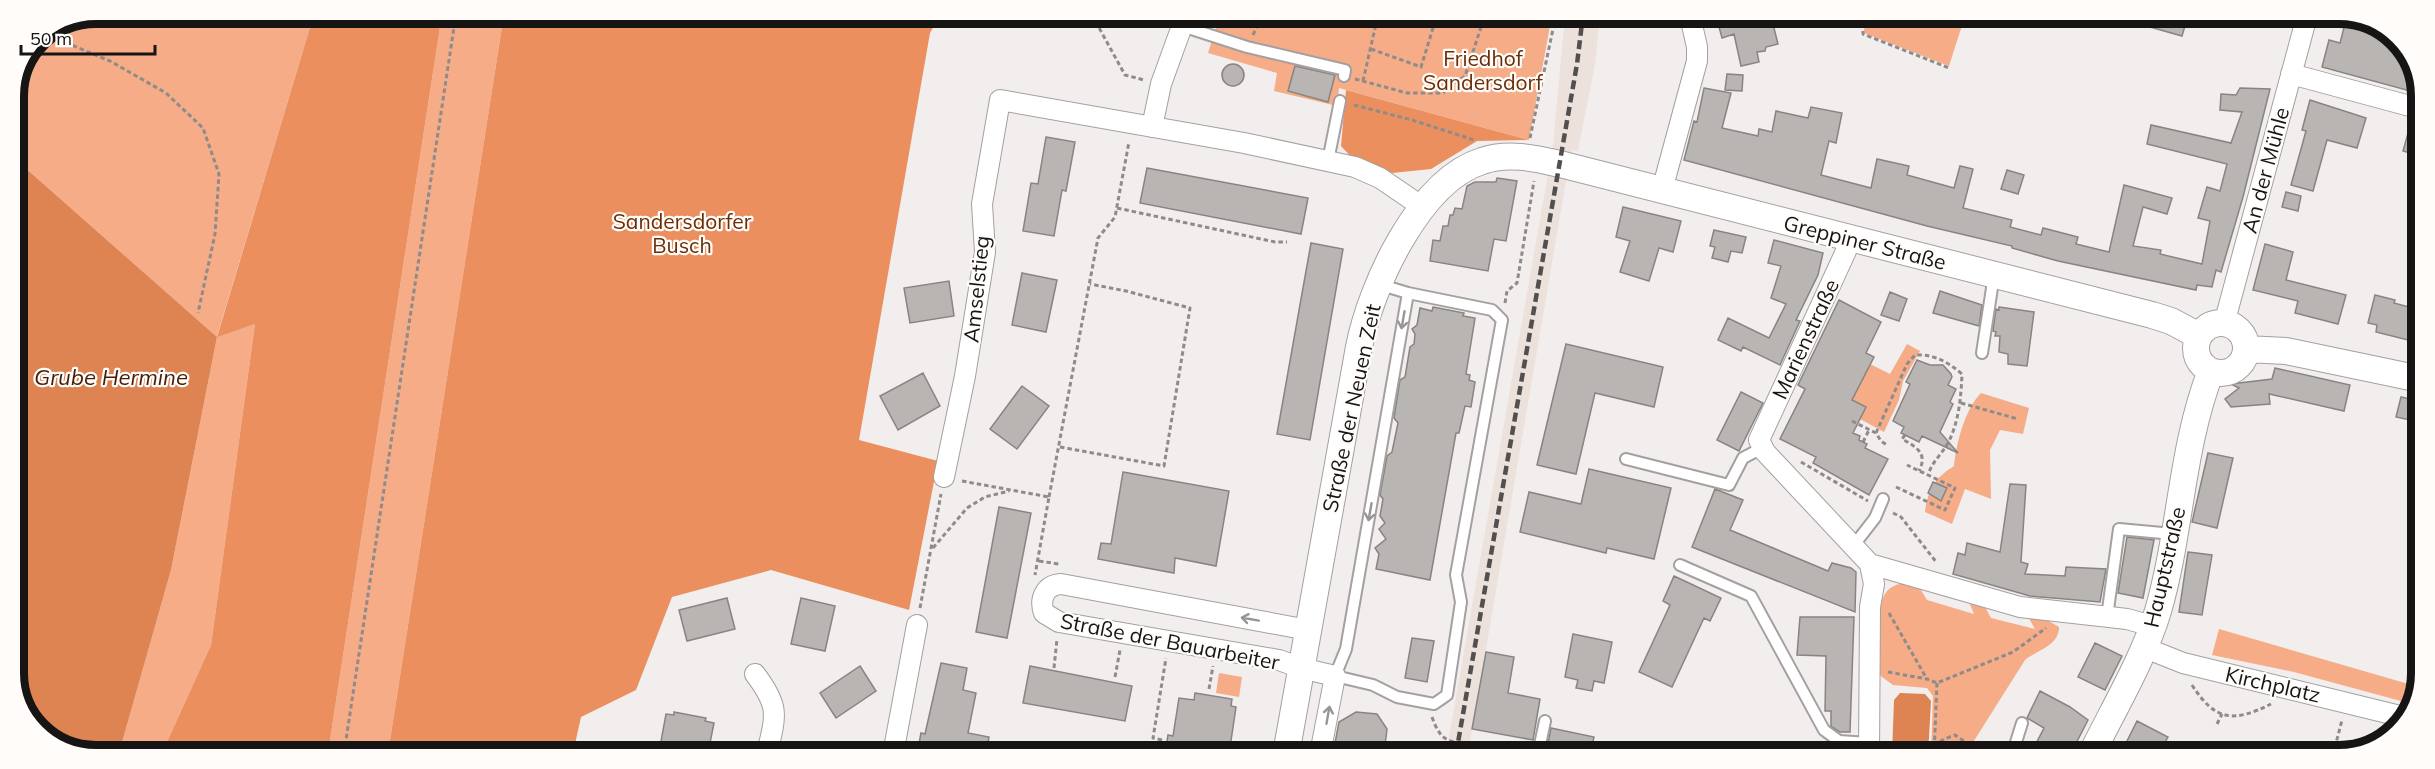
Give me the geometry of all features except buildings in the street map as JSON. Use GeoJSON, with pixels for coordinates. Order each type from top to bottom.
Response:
{"type":"FeatureCollection","features":[{"type":"Feature","properties":{"kind":"street"},"geometry":{"type":"LineString","coordinates":[[1152,127],[1161,84],[1183,24]]}},
{"type":"Feature","properties":{"kind":"street"},"geometry":{"type":"LineString","coordinates":[[1662,190],[1697,61],[1697,47],[1692,24]]}},
{"type":"Feature","properties":{"kind":"street","name":"An der Mühle"},"geometry":{"type":"LineString","coordinates":[[2224,324],[2305,24]]}},
{"type":"Feature","properties":{"kind":"street"},"geometry":{"type":"LineString","coordinates":[[2291,74],[2411,106]]}},
{"type":"Feature","properties":{"kind":"street","name":"Amselstieg"},"geometry":{"type":"LineString","coordinates":[[944,477],[965,376],[985,252],[982,204],[1000,100],[1132,123]]}},
{"type":"Feature","properties":{"kind":"street"},"geometry":{"type":"LineString","coordinates":[[1132,123],[1355,168],[1380,178],[1424,208]]}},
{"type":"Feature","properties":{"kind":"street","name":"Straße der Neuen Zeit"},"geometry":{"type":"LineString","coordinates":[[1288,745],[1359,347],[1369,306],[1378,284],[1405,235],[1424,208],[1455,174],[1469,165],[1498,157],[1532,158]]}},
{"type":"Feature","properties":{"kind":"street","name":"Greppiner Straße"},"geometry":{"type":"LineString","coordinates":[[1532,158],[2152,315],[2171,321],[2199,336]]}},
{"type":"Feature","properties":{"kind":"street","name":"Marienstraße"},"geometry":{"type":"LineString","coordinates":[[1761,444],[1846,251],[1849,238]]}},
{"type":"Feature","properties":{"kind":"street"},"geometry":{"type":"LineString","coordinates":[[2224,324],[2233,326],[2240,332],[2246,349],[2242,361],[2234,369],[2222,373],[2211,371],[2204,366],[2196,348],[2199,336],[2208,327],[2224,324]]}},
{"type":"Feature","properties":{"kind":"street"},"geometry":{"type":"LineString","coordinates":[[2246,349],[2286,351],[2411,378]]}},
{"type":"Feature","properties":{"kind":"street","name":"Hauptstraße"},"geometry":{"type":"LineString","coordinates":[[2098,745],[2148,636],[2163,588],[2195,416],[2211,371]]}},
{"type":"Feature","properties":{"kind":"street"},"geometry":{"type":"LineString","coordinates":[[1761,444],[1870,564],[1874,584],[1870,607],[1869,745]]}},
{"type":"Feature","properties":{"kind":"street","name":"Kirchplatz"},"geometry":{"type":"LineString","coordinates":[[1870,564],[2020,607],[2130,620],[2183,663],[2397,715]]}},
{"type":"Feature","properties":{"kind":"street","name":"Straße der Bauarbeiter"},"geometry":{"type":"LineString","coordinates":[[1301,668],[1279,660],[1059,622],[1044,613],[1043,597],[1047,589],[1061,584],[1308,630]]}},
{"type":"Feature","properties":{"kind":"street"},"geometry":{"type":"LineString","coordinates":[[895,745],[917,625]]}},
{"type":"Feature","properties":{"kind":"street"},"geometry":{"type":"LineString","coordinates":[[1301,668],[1335,676],[1322,745]]}},
{"type":"Feature","properties":{"kind":"street"},"geometry":{"type":"LineString","coordinates":[[755,674],[768,692],[775,708],[769,745]]}},
{"type":"Feature","properties":{"kind":"lane"},"geometry":{"type":"LineString","coordinates":[[1193,24],[1247,47],[1345,70],[1344,76]]}},
{"type":"Feature","properties":{"kind":"lane"},"geometry":{"type":"LineString","coordinates":[[1328,161],[1340,101]]}},
{"type":"Feature","properties":{"kind":"lane"},"geometry":{"type":"LineString","coordinates":[[1982,353],[1994,275]]}},
{"type":"Feature","properties":{"kind":"lane"},"geometry":{"type":"LineString","coordinates":[[1378,284],[1408,293],[1492,310],[1502,320],[1456,575],[1461,602],[1447,695],[1434,704],[1397,697],[1373,685],[1335,676],[1346,649],[1408,293]]}},
{"type":"Feature","properties":{"kind":"lane"},"geometry":{"type":"LineString","coordinates":[[1626,459],[1729,486],[1743,458],[1761,444]]}},
{"type":"Feature","properties":{"kind":"lane"},"geometry":{"type":"LineString","coordinates":[[1854,545],[1875,518],[1881,503]]}},
{"type":"Feature","properties":{"kind":"lane"},"geometry":{"type":"LineString","coordinates":[[2107,617],[2119,529],[2173,534]]}},
{"type":"Feature","properties":{"kind":"lane"},"geometry":{"type":"LineString","coordinates":[[1680,565],[1751,596],[1824,730],[1839,741],[1854,745]]}},
{"type":"Feature","properties":{"kind":"lane"},"geometry":{"type":"LineString","coordinates":[[1540,745],[1545,721]]}},
{"type":"Feature","properties":{"kind":"lane"},"geometry":{"type":"LineString","coordinates":[[2015,745],[2022,723]]}},
{"type":"Feature","properties":{"kind":"path"},"geometry":{"type":"LineString","coordinates":[[345,745],[454,24]]}},
{"type":"Feature","properties":{"kind":"path"},"geometry":{"type":"LineString","coordinates":[[1097,24],[1125,75],[1161,84]]}},
{"type":"Feature","properties":{"kind":"path"},"geometry":{"type":"LineString","coordinates":[[1247,47],[1258,24]]}},
{"type":"Feature","properties":{"kind":"path"},"geometry":{"type":"LineString","coordinates":[[1363,81],[1376,24]]}},
{"type":"Feature","properties":{"kind":"path"},"geometry":{"type":"LineString","coordinates":[[1371,49],[1421,67],[1434,24]]}},
{"type":"Feature","properties":{"kind":"path"},"geometry":{"type":"LineString","coordinates":[[1344,76],[1407,93],[1443,93],[1465,76],[1482,24]]}},
{"type":"Feature","properties":{"kind":"path"},"geometry":{"type":"LineString","coordinates":[[1502,320],[1507,291],[1517,283],[1532,158],[1554,24]]}},
{"type":"Feature","properties":{"kind":"path"},"geometry":{"type":"LineString","coordinates":[[1863,24],[1863,34],[1949,68]]}},
{"type":"Feature","properties":{"kind":"path"},"geometry":{"type":"LineString","coordinates":[[54,38],[110,61],[166,93],[203,128],[219,174],[215,234],[198,313]]}},
{"type":"Feature","properties":{"kind":"path"},"geometry":{"type":"LineString","coordinates":[[1340,101],[1470,137],[1498,157]]}},
{"type":"Feature","properties":{"kind":"path"},"geometry":{"type":"LineString","coordinates":[[1043,597],[1033,585],[1049,497],[1098,238],[1115,217],[1132,123]]}},
{"type":"Feature","properties":{"kind":"path"},"geometry":{"type":"LineString","coordinates":[[1117,208],[1275,242],[1287,242]]}},
{"type":"Feature","properties":{"kind":"path"},"geometry":{"type":"LineString","coordinates":[[1060,447],[1164,466],[1190,308],[1090,284]]}},
{"type":"Feature","properties":{"kind":"path"},"geometry":{"type":"LineString","coordinates":[[1876,433],[1907,364],[1915,355],[1926,354],[1950,363],[1962,374],[1961,403],[1948,442],[1931,464],[1928,475]]}},
{"type":"Feature","properties":{"kind":"path"},"geometry":{"type":"LineString","coordinates":[[1961,403],[2018,419]]}},
{"type":"Feature","properties":{"kind":"path"},"geometry":{"type":"LineString","coordinates":[[1852,421],[1876,433],[1887,445]]}},
{"type":"Feature","properties":{"kind":"path"},"geometry":{"type":"LineString","coordinates":[[1863,442],[1869,430]]}},
{"type":"Feature","properties":{"kind":"path"},"geometry":{"type":"LineString","coordinates":[[1905,435],[1902,441],[1915,446],[1922,454],[1923,463],[1919,471]]}},
{"type":"Feature","properties":{"kind":"path"},"geometry":{"type":"LineString","coordinates":[[1796,459],[1881,503],[1901,517],[1957,589]]}},
{"type":"Feature","properties":{"kind":"path"},"geometry":{"type":"LineString","coordinates":[[1896,487],[1946,510],[1955,488],[1907,465]]}},
{"type":"Feature","properties":{"kind":"path"},"geometry":{"type":"LineString","coordinates":[[917,625],[944,477],[1049,497]]}},
{"type":"Feature","properties":{"kind":"path"},"geometry":{"type":"LineString","coordinates":[[932,549],[967,508],[985,497],[1011,491]]}},
{"type":"Feature","properties":{"kind":"path"},"geometry":{"type":"LineString","coordinates":[[1870,607],[1886,608],[1927,679]]}},
{"type":"Feature","properties":{"kind":"path"},"geometry":{"type":"LineString","coordinates":[[1871,669],[1927,679],[1937,683],[2013,652],[2066,612]]}},
{"type":"Feature","properties":{"kind":"path"},"geometry":{"type":"LineString","coordinates":[[1054,668],[1059,622]]}},
{"type":"Feature","properties":{"kind":"path"},"geometry":{"type":"LineString","coordinates":[[1115,677],[1122,633]]}},
{"type":"Feature","properties":{"kind":"path"},"geometry":{"type":"LineString","coordinates":[[1162,740],[1153,738],[1169,641]]}},
{"type":"Feature","properties":{"kind":"path"},"geometry":{"type":"LineString","coordinates":[[1209,689],[1216,650]]}},
{"type":"Feature","properties":{"kind":"path"},"geometry":{"type":"LineString","coordinates":[[2188,678],[2207,707],[2222,714],[2240,716],[2275,702]]}},
{"type":"Feature","properties":{"kind":"path"},"geometry":{"type":"LineString","coordinates":[[1934,745],[1937,683]]}},
{"type":"Feature","properties":{"kind":"path"},"geometry":{"type":"LineString","coordinates":[[2336,745],[2346,701]]}},
{"type":"Feature","properties":{"kind":"path"},"geometry":{"type":"LineString","coordinates":[[1434,704],[1431,718],[1440,736],[1446,741],[1464,745]]}},
{"type":"Feature","properties":{"kind":"path"},"geometry":{"type":"LineString","coordinates":[[2217,724],[2222,714]]}},
{"type":"Feature","properties":{"kind":"path"},"geometry":{"type":"LineString","coordinates":[[1935,745],[1954,735],[1964,741],[1960,745]]}},
{"type":"Feature","properties":{"kind":"shaded area"},"geometry":{"type":"Polygon","coordinates":[[[1564,24],[1599,24],[1595,64],[1578,151],[1572,150],[1565,187],[1470,745],[1448,745],[1553,145],[1564,24]]]}},
{"type":"Feature","properties":{"kind":"green space"},"geometry":{"type":"Polygon","coordinates":[[[96,24],[311,24],[217,336],[255,324],[211,645],[166,745],[121,745],[171,570],[217,337],[24,167],[24,96],[29,69],[45,45],[69,29],[96,24]]]}},
{"type":"Feature","properties":{"kind":"green space"},"geometry":{"type":"Polygon","coordinates":[[[311,24],[440,24],[329,745],[166,745],[211,645],[255,324],[217,337],[311,24]]]}},
{"type":"Feature","properties":{"kind":"green space"},"geometry":{"type":"Polygon","coordinates":[[[440,24],[502,24],[389,745],[329,745],[440,24]]]}},
{"type":"Feature","properties":{"kind":"green space","name":"Sandersdorfer Busch"},"geometry":{"type":"Polygon","coordinates":[[[502,24],[935,24],[930,33],[859,440],[938,461],[909,610],[771,570],[672,597],[636,690],[581,717],[575,745],[389,745],[502,24]]]}},
{"type":"Feature","properties":{"kind":"green space","name":"Friedhof Sandersdorf"},"geometry":{"type":"Polygon","coordinates":[[[1217,24],[1550,24],[1529,140],[1339,88],[1337,106],[1274,91],[1277,73],[1208,53],[1217,24]]]}},
{"type":"Feature","properties":{"kind":"green space"},"geometry":{"type":"Polygon","coordinates":[[[1865,24],[1962,24],[1949,66],[1864,33],[1865,24]]]}},
{"type":"Feature","properties":{"kind":"green space"},"geometry":{"type":"Polygon","coordinates":[[[1346,90],[1529,140],[1477,141],[1431,169],[1392,173],[1353,159],[1341,146],[1346,90]]]}},
{"type":"Feature","properties":{"kind":"green space"},"geometry":{"type":"Polygon","coordinates":[[[1907,344],[1920,351],[1903,381],[1899,400],[1884,432],[1860,419],[1866,407],[1852,400],[1870,364],[1890,374],[1907,344]]]}},
{"type":"Feature","properties":{"kind":"green space"},"geometry":{"type":"Polygon","coordinates":[[[1981,393],[2029,408],[2023,434],[2000,430],[1990,450],[1991,499],[1965,489],[1952,524],[1925,512],[1926,504],[1933,485],[1954,466],[1962,427],[1970,408],[1981,393]]]}},
{"type":"Feature","properties":{"kind":"green space"},"geometry":{"type":"Polygon","coordinates":[[[1906,583],[1918,585],[1927,600],[1974,614],[1969,602],[1985,607],[1991,618],[2035,629],[2027,615],[2047,620],[2059,627],[2055,639],[2047,647],[2025,660],[1971,745],[1931,745],[1933,696],[1927,688],[1893,685],[1878,674],[1880,610],[1887,591],[1906,583]]]}},
{"type":"Feature","properties":{"kind":"green space"},"geometry":{"type":"Polygon","coordinates":[[[2219,629],[2410,684],[2409,692],[2405,702],[2294,672],[2212,655],[2219,629]]]}},
{"type":"Feature","properties":{"kind":"green space"},"geometry":{"type":"Polygon","coordinates":[[[1219,673],[1242,677],[1239,697],[1216,693],[1219,673]]]}},
{"type":"Feature","properties":{"kind":"water","name":"Grube Hermine"},"geometry":{"type":"Polygon","coordinates":[[[24,167],[217,337],[171,570],[121,745],[77,743],[56,733],[45,724],[34,709],[29,700],[24,678],[24,167]]]}},
{"type":"Feature","properties":{"kind":"water"},"geometry":{"type":"Polygon","coordinates":[[[1900,693],[1925,694],[1931,701],[1929,745],[1892,745],[1894,700],[1900,693]]]}},
{"type":"Feature","properties":{"kind":"railway"},"geometry":{"type":"LineString","coordinates":[[1458,745],[1577,64],[1582,24]]}}]}
